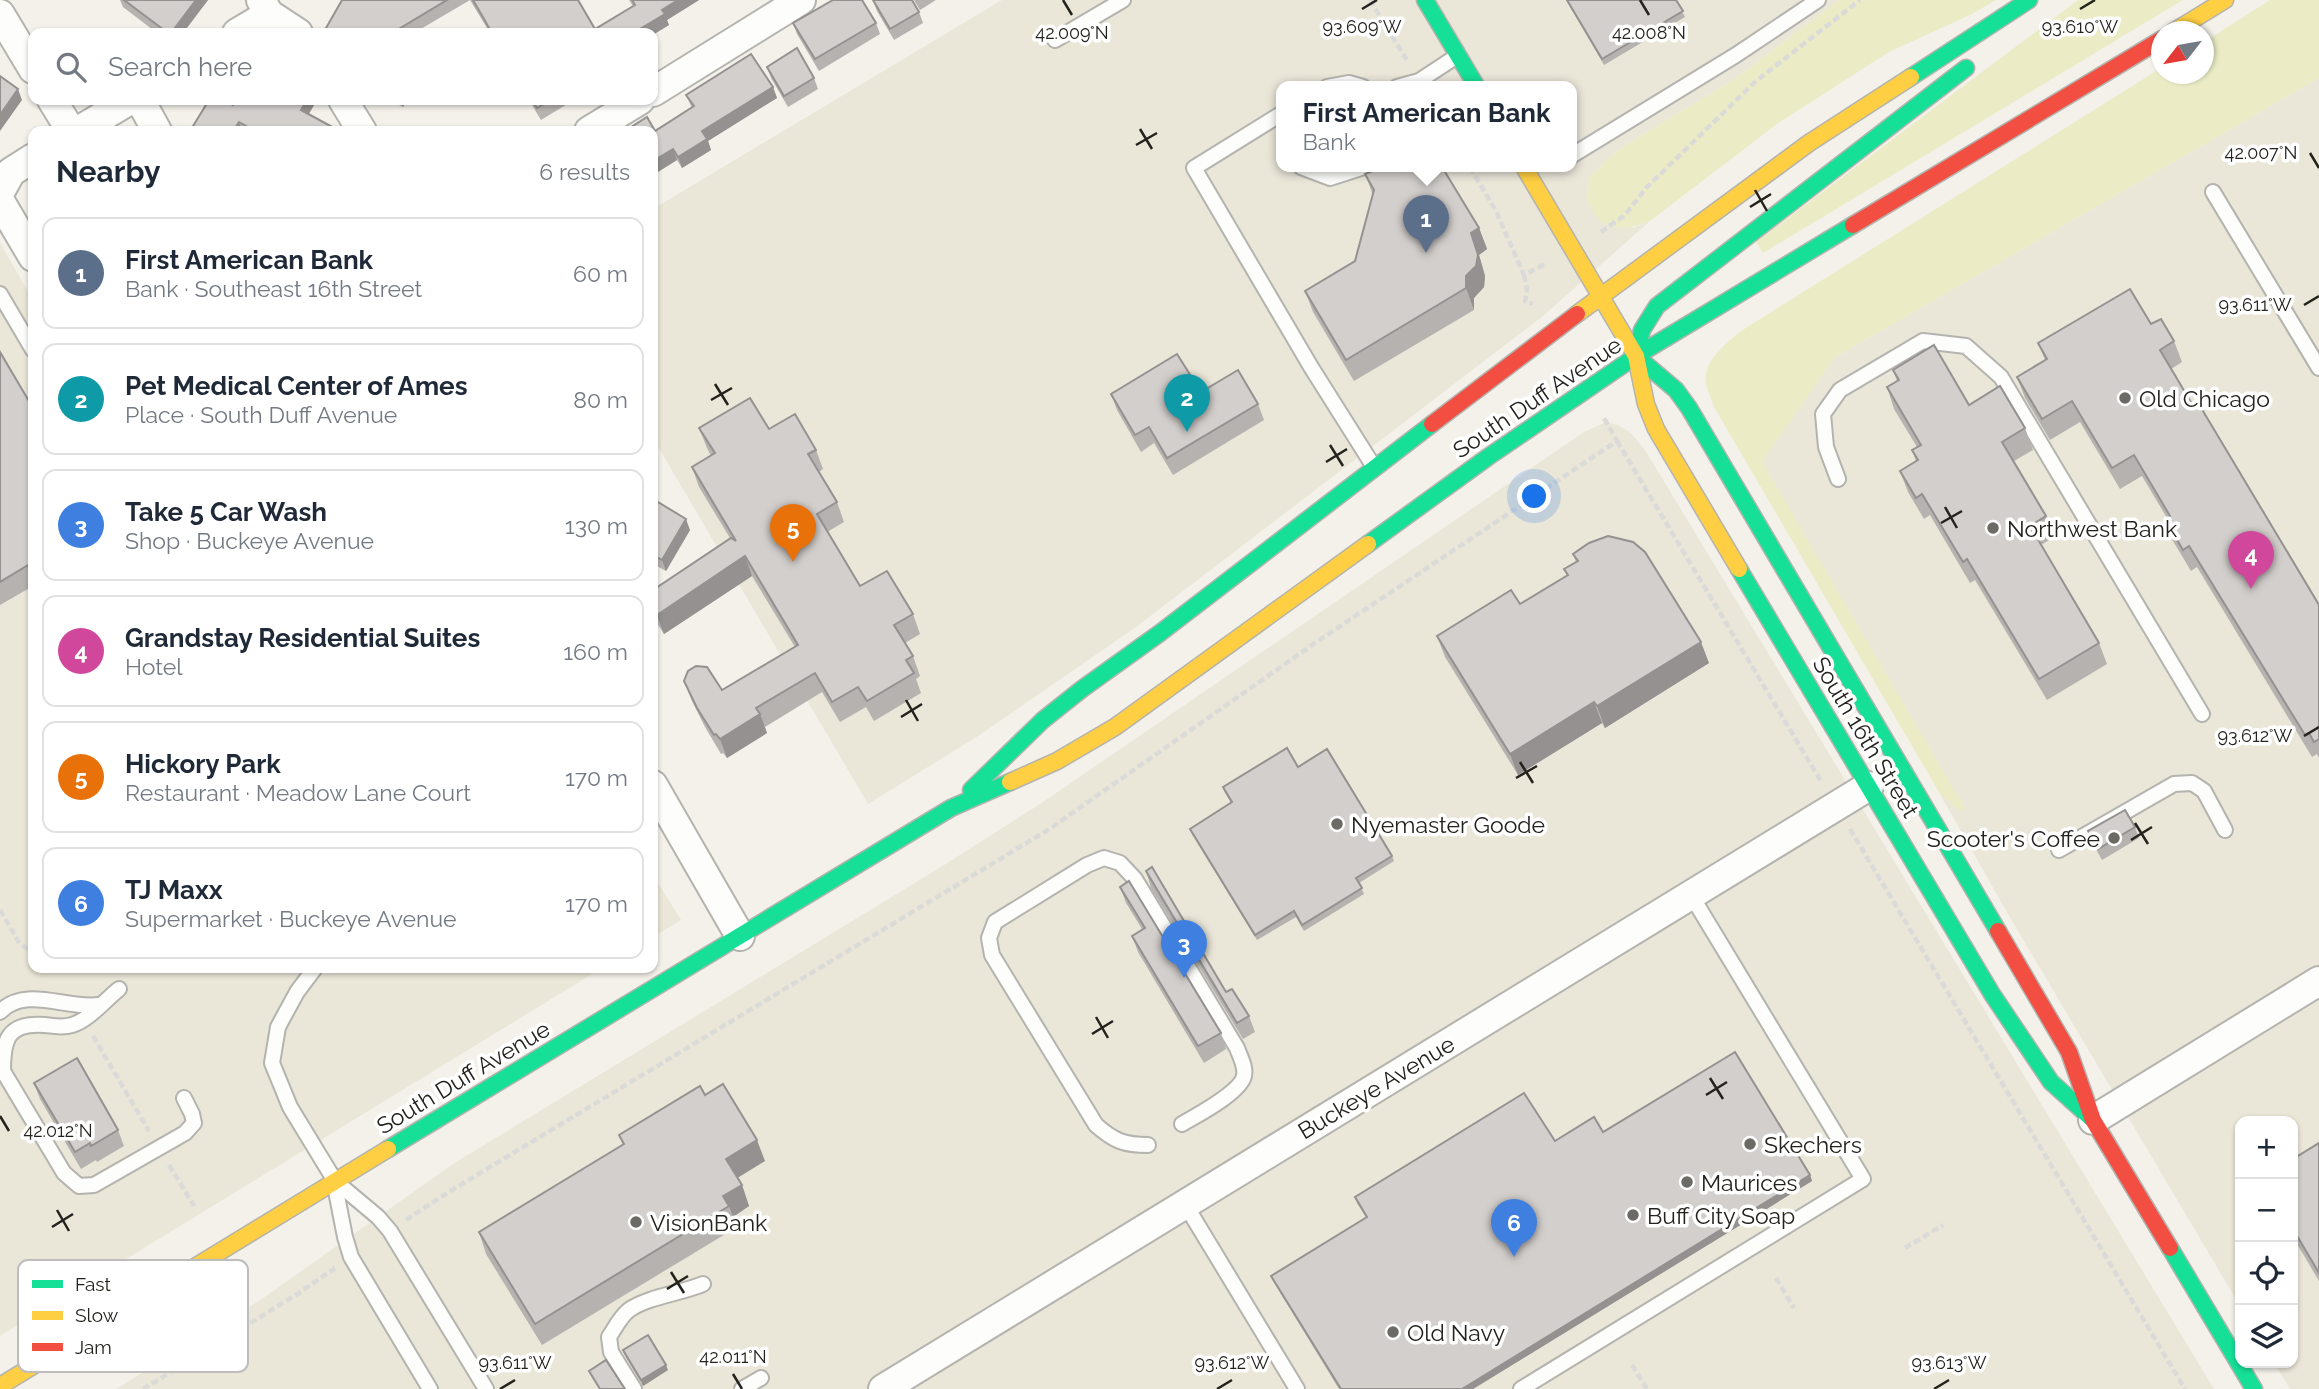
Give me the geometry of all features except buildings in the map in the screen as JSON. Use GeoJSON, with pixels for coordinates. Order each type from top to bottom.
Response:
{"type":"FeatureCollection","features":[{"type":"Feature","properties":{"kind":"main road"},"geometry":{"type":"LineString","coordinates":[[1425,0],[1473,81]]}},
{"type":"Feature","properties":{"kind":"main road","name":"South Duff Avenue"},"geometry":{"type":"LineString","coordinates":[[951,808],[1043,720],[1160,634],[1601,297],[1809,143],[2029,0]]}},
{"type":"Feature","properties":{"kind":"main road"},"geometry":{"type":"LineString","coordinates":[[2017,26],[2048,0]]}},
{"type":"Feature","properties":{"kind":"main road"},"geometry":{"type":"LineString","coordinates":[[2191,21],[2225,0]]}},
{"type":"Feature","properties":{"kind":"main road","name":"South Duff Avenue"},"geometry":{"type":"LineString","coordinates":[[206,1260],[951,808],[1057,761],[1115,727],[1488,457],[1636,356],[2151,44]]}},
{"type":"Feature","properties":{"kind":"main road"},"geometry":{"type":"LineString","coordinates":[[1636,356],[1638,338],[1645,321],[1664,300],[1975,61]]}},
{"type":"Feature","properties":{"kind":"main road","name":"South 16th Street"},"geometry":{"type":"LineString","coordinates":[[1533,174],[1636,356],[1646,404],[1656,429],[1993,994],[2051,1082],[2093,1119]]}},
{"type":"Feature","properties":{"kind":"main road","name":"South 16th Street"},"geometry":{"type":"LineString","coordinates":[[1636,356],[1676,390],[1696,420],[2069,1052],[2093,1119],[2254,1389]]}},
{"type":"Feature","properties":{"kind":"main road","name":"South Duff Avenue"},"geometry":{"type":"LineString","coordinates":[[0,1386],[23,1372]]}},
{"type":"Feature","properties":{"kind":"street"},"geometry":{"type":"LineString","coordinates":[[658,89],[801,0]]}},
{"type":"Feature","properties":{"kind":"street"},"geometry":{"type":"LineString","coordinates":[[242,28],[265,7],[292,28]]}},
{"type":"Feature","properties":{"kind":"street"},"geometry":{"type":"LineString","coordinates":[[0,14],[28,61]]}},
{"type":"Feature","properties":{"kind":"street"},"geometry":{"type":"LineString","coordinates":[[55,105],[68,126]]}},
{"type":"Feature","properties":{"kind":"street"},"geometry":{"type":"LineString","coordinates":[[86,126],[122,105]]}},
{"type":"Feature","properties":{"kind":"street"},"geometry":{"type":"LineString","coordinates":[[143,105],[154,126]]}},
{"type":"Feature","properties":{"kind":"street"},"geometry":{"type":"LineString","coordinates":[[346,105],[359,126]]}},
{"type":"Feature","properties":{"kind":"street"},"geometry":{"type":"LineString","coordinates":[[597,126],[632,105]]}},
{"type":"Feature","properties":{"kind":"street"},"geometry":{"type":"LineString","coordinates":[[0,191],[11,172],[28,162]]}},
{"type":"Feature","properties":{"kind":"street"},"geometry":{"type":"LineString","coordinates":[[0,201],[28,249]]}},
{"type":"Feature","properties":{"kind":"street","name":"Buckeye Avenue"},"geometry":{"type":"LineString","coordinates":[[883,1389],[1869,786]]}},
{"type":"Feature","properties":{"kind":"street"},"geometry":{"type":"LineString","coordinates":[[658,794],[740,936]]}},
{"type":"Feature","properties":{"kind":"street"},"geometry":{"type":"LineString","coordinates":[[2093,1119],[2319,981]]}},
{"type":"Feature","properties":{"kind":"lane"},"geometry":{"type":"LineString","coordinates":[[1055,40],[1123,0]]}},
{"type":"Feature","properties":{"kind":"lane"},"geometry":{"type":"LineString","coordinates":[[1577,152],[1736,55],[1818,0]]}},
{"type":"Feature","properties":{"kind":"lane"},"geometry":{"type":"LineString","coordinates":[[1419,81],[1458,55]]}},
{"type":"Feature","properties":{"kind":"lane"},"geometry":{"type":"LineString","coordinates":[[1276,122],[1194,168],[1374,468]]}},
{"type":"Feature","properties":{"kind":"lane"},"geometry":{"type":"LineString","coordinates":[[1314,172],[1330,178],[1349,172]]}},
{"type":"Feature","properties":{"kind":"lane"},"geometry":{"type":"LineString","coordinates":[[2213,192],[2319,368]]}},
{"type":"Feature","properties":{"kind":"lane"},"geometry":{"type":"LineString","coordinates":[[0,294],[28,342]]}},
{"type":"Feature","properties":{"kind":"lane"},"geometry":{"type":"LineString","coordinates":[[1838,479],[1826,447],[1823,414],[1840,390],[1923,341],[1966,346],[2001,377],[2202,714]]}},
{"type":"Feature","properties":{"kind":"lane"},"geometry":{"type":"LineString","coordinates":[[2059,850],[2174,784],[2192,783],[2204,791],[2225,830]]}},
{"type":"Feature","properties":{"kind":"lane"},"geometry":{"type":"LineString","coordinates":[[1148,1144],[1130,1145],[1111,1139],[1096,1125],[992,955],[989,938],[995,922],[1087,865],[1104,858],[1120,863],[1135,879],[1237,1048],[1244,1068],[1244,1079],[1229,1094],[1182,1124]]}},
{"type":"Feature","properties":{"kind":"lane"},"geometry":{"type":"LineString","coordinates":[[1521,1389],[1863,1179],[1691,895]]}},
{"type":"Feature","properties":{"kind":"lane"},"geometry":{"type":"LineString","coordinates":[[311,973],[297,992],[278,1027],[272,1063],[290,1107],[335,1181],[390,1231],[486,1389]]}},
{"type":"Feature","properties":{"kind":"lane"},"geometry":{"type":"LineString","coordinates":[[119,989],[79,1022],[69,1026],[22,1026],[9,1034],[1,1069],[64,1173],[79,1186],[94,1185],[185,1133],[194,1123],[184,1098]]}},
{"type":"Feature","properties":{"kind":"lane"},"geometry":{"type":"LineString","coordinates":[[0,1012],[5,1007],[25,999],[88,1007],[99,1005]]}},
{"type":"Feature","properties":{"kind":"lane"},"geometry":{"type":"LineString","coordinates":[[335,1181],[351,1257],[430,1389]]}},
{"type":"Feature","properties":{"kind":"lane"},"geometry":{"type":"LineString","coordinates":[[1185,1204],[1297,1389]]}},
{"type":"Feature","properties":{"kind":"lane"},"geometry":{"type":"LineString","coordinates":[[634,1389],[611,1352],[609,1337],[619,1320],[630,1309],[644,1303],[704,1284]]}},
{"type":"Feature","properties":{"kind":"lane"},"geometry":{"type":"LineString","coordinates":[[742,1389],[761,1378]]}},
{"type":"Feature","properties":{"kind":"path"},"geometry":{"type":"LineString","coordinates":[[1370,0],[1419,81]]}},
{"type":"Feature","properties":{"kind":"path"},"geometry":{"type":"LineString","coordinates":[[1611,226],[1625,215],[1646,188],[1755,82],[1860,0]]}},
{"type":"Feature","properties":{"kind":"path"},"geometry":{"type":"LineString","coordinates":[[1473,172],[1496,211],[1524,275],[1527,289],[1525,301],[1536,305]]}},
{"type":"Feature","properties":{"kind":"path"},"geometry":{"type":"LineString","coordinates":[[1524,275],[1534,270]]}},
{"type":"Feature","properties":{"kind":"path"},"geometry":{"type":"LineString","coordinates":[[1606,422],[1824,786]]}},
{"type":"Feature","properties":{"kind":"path"},"geometry":{"type":"LineString","coordinates":[[421,1210],[1048,830],[1315,643],[1617,442]]}},
{"type":"Feature","properties":{"kind":"path"},"geometry":{"type":"LineString","coordinates":[[1852,834],[2185,1389]]}},
{"type":"Feature","properties":{"kind":"path"},"geometry":{"type":"LineString","coordinates":[[0,910],[20,944],[28,950]]}},
{"type":"Feature","properties":{"kind":"path"},"geometry":{"type":"LineString","coordinates":[[89,1029],[155,1141]]}},
{"type":"Feature","properties":{"kind":"path"},"geometry":{"type":"LineString","coordinates":[[163,1156],[194,1206]]}},
{"type":"Feature","properties":{"kind":"path"},"geometry":{"type":"LineString","coordinates":[[1905,1248],[1942,1225]]}},
{"type":"Feature","properties":{"kind":"path"},"geometry":{"type":"LineString","coordinates":[[1776,1278],[1794,1308]]}},
{"type":"Feature","properties":{"kind":"path"},"geometry":{"type":"LineString","coordinates":[[248,1323],[317,1280]]}},
{"type":"Feature","properties":{"kind":"path"},"geometry":{"type":"LineString","coordinates":[[1632,1365],[1647,1389]]}},
{"type":"Feature","properties":{"kind":"path"},"geometry":{"type":"LineString","coordinates":[[143,1389],[170,1372]]}},
{"type":"Feature","properties":{"kind":"shaded area"},"geometry":{"type":"Polygon","coordinates":[[[1002,0],[1839,0],[1733,80],[1619,149],[1590,177],[1586,197],[1633,228],[1650,221],[1543,316],[1136,627],[978,736],[868,804],[658,447],[658,206],[1002,0]]]}},
{"type":"Feature","properties":{"kind":"shaded area"},"geometry":{"type":"Polygon","coordinates":[[[2319,78],[2319,1389],[2290,1389],[2277,1368],[2298,1368],[2298,1116],[2235,1116],[2235,1298],[2008,914],[1940,794],[1958,809],[1965,809],[1761,462],[1834,358],[2319,78]]]}},
{"type":"Feature","properties":{"kind":"shaded area"},"geometry":{"type":"Polygon","coordinates":[[[0,243],[28,291],[28,973],[594,973],[124,1260],[18,1260],[18,1325],[0,1336],[0,243]]]}},
{"type":"Feature","properties":{"kind":"shaded area"},"geometry":{"type":"Polygon","coordinates":[[[1606,422],[1618,425],[1631,433],[1645,450],[2214,1389],[116,1389],[144,1372],[248,1372],[248,1308],[453,1164],[1040,804],[1584,432],[1606,422]]]}},
{"type":"Feature","properties":{"kind":"shaded area"},"geometry":{"type":"Polygon","coordinates":[[[658,883],[681,920],[658,934],[658,883]]]}},
{"type":"Feature","properties":{"kind":"green space"},"geometry":{"type":"Polygon","coordinates":[[[1839,0],[1996,0],[1972,14],[1889,52],[1777,124],[1650,221],[1632,227],[1619,227],[1599,219],[1586,197],[1590,177],[1619,149],[1733,80],[1839,0]]]}},
{"type":"Feature","properties":{"kind":"green space"},"geometry":{"type":"Polygon","coordinates":[[[2078,0],[2183,0],[1763,253],[1756,242],[2078,0]]]}},
{"type":"Feature","properties":{"kind":"green space"},"geometry":{"type":"Polygon","coordinates":[[[2270,0],[2319,0],[2319,78],[1834,358],[1762,462],[1966,810],[1958,809],[1940,794],[1714,407],[1706,385],[1708,369],[1716,354],[1741,331],[2151,74],[2151,84],[2214,84],[2214,36],[2270,0]]]}},
{"type":"Feature","properties":{"kind":"traffic: fast"},"geometry":{"type":"LineString","coordinates":[[1425,0],[1473,81]]}},
{"type":"Feature","properties":{"kind":"traffic: fast"},"geometry":{"type":"LineString","coordinates":[[1911,77],[2029,0]]}},
{"type":"Feature","properties":{"kind":"traffic: fast"},"geometry":{"type":"LineString","coordinates":[[1636,356],[1642,330],[1657,306],[1966,68]]}},
{"type":"Feature","properties":{"kind":"traffic: fast"},"geometry":{"type":"LineString","coordinates":[[1368,544],[1488,457],[1636,356],[1853,225]]}},
{"type":"Feature","properties":{"kind":"traffic: fast"},"geometry":{"type":"LineString","coordinates":[[1636,356],[1676,390],[1689,408],[1998,931]]}},
{"type":"Feature","properties":{"kind":"traffic: fast"},"geometry":{"type":"LineString","coordinates":[[971,790],[1043,720],[1082,689],[1160,633],[1432,424]]}},
{"type":"Feature","properties":{"kind":"traffic: fast"},"geometry":{"type":"LineString","coordinates":[[1739,569],[1992,994],[2051,1082],[2091,1118]]}},
{"type":"Feature","properties":{"kind":"traffic: fast"},"geometry":{"type":"LineString","coordinates":[[388,1149],[951,808],[1010,782]]}},
{"type":"Feature","properties":{"kind":"traffic: fast"},"geometry":{"type":"LineString","coordinates":[[2170,1248],[2254,1389]]}},
{"type":"Feature","properties":{"kind":"traffic: slow"},"geometry":{"type":"LineString","coordinates":[[2191,21],[2225,0]]}},
{"type":"Feature","properties":{"kind":"traffic: slow"},"geometry":{"type":"LineString","coordinates":[[1577,314],[1809,143],[1911,77]]}},
{"type":"Feature","properties":{"kind":"traffic: slow"},"geometry":{"type":"LineString","coordinates":[[1527,172],[1636,356],[1646,404],[1656,429],[1739,569]]}},
{"type":"Feature","properties":{"kind":"traffic: slow"},"geometry":{"type":"LineString","coordinates":[[1010,782],[1057,761],[1115,727],[1368,544]]}},
{"type":"Feature","properties":{"kind":"traffic: slow"},"geometry":{"type":"LineString","coordinates":[[206,1260],[388,1149]]}},
{"type":"Feature","properties":{"kind":"traffic: slow"},"geometry":{"type":"LineString","coordinates":[[0,1386],[23,1372]]}},
{"type":"Feature","properties":{"kind":"traffic: jam"},"geometry":{"type":"LineString","coordinates":[[1853,225],[2151,46]]}},
{"type":"Feature","properties":{"kind":"traffic: jam"},"geometry":{"type":"LineString","coordinates":[[1432,424],[1577,314]]}},
{"type":"Feature","properties":{"kind":"traffic: jam"},"geometry":{"type":"LineString","coordinates":[[1998,931],[2069,1052],[2093,1120],[2170,1248]]}},
{"type":"Feature","properties":{"kind":"place","name":"First American Bank"},"geometry":{"type":"Point","coordinates":[1426,253]}},
{"type":"Feature","properties":{"kind":"place","name":"Old Chicago"},"geometry":{"type":"Point","coordinates":[2125,398]}},
{"type":"Feature","properties":{"kind":"place","name":"Pet Medical Center of Ames"},"geometry":{"type":"Point","coordinates":[1187,432]}},
{"type":"Feature","properties":{"kind":"place","name":"Northwest Bank"},"geometry":{"type":"Point","coordinates":[1993,528]}},
{"type":"Feature","properties":{"kind":"place","name":"Hickory Park"},"geometry":{"type":"Point","coordinates":[793,562]}},
{"type":"Feature","properties":{"kind":"place","name":"Grandstay Residential Suites"},"geometry":{"type":"Point","coordinates":[2251,589]}},
{"type":"Feature","properties":{"kind":"place","name":"Nyemaster Goode"},"geometry":{"type":"Point","coordinates":[1337,824]}},
{"type":"Feature","properties":{"kind":"place","name":"Scooter's Coffee"},"geometry":{"type":"Point","coordinates":[2114,838]}},
{"type":"Feature","properties":{"kind":"place","name":"Take 5 Car Wash"},"geometry":{"type":"Point","coordinates":[1184,978]}},
{"type":"Feature","properties":{"kind":"place","name":"Skechers"},"geometry":{"type":"Point","coordinates":[1750,1144]}},
{"type":"Feature","properties":{"kind":"place","name":"Maurices"},"geometry":{"type":"Point","coordinates":[1687,1182]}},
{"type":"Feature","properties":{"kind":"place","name":"Buff City Soap"},"geometry":{"type":"Point","coordinates":[1633,1215]}},
{"type":"Feature","properties":{"kind":"place","name":"VisionBank"},"geometry":{"type":"Point","coordinates":[636,1222]}},
{"type":"Feature","properties":{"kind":"place","name":"TJ Maxx"},"geometry":{"type":"Point","coordinates":[1514,1257]}},
{"type":"Feature","properties":{"kind":"place","name":"Old Navy"},"geometry":{"type":"Point","coordinates":[1393,1332]}}]}
